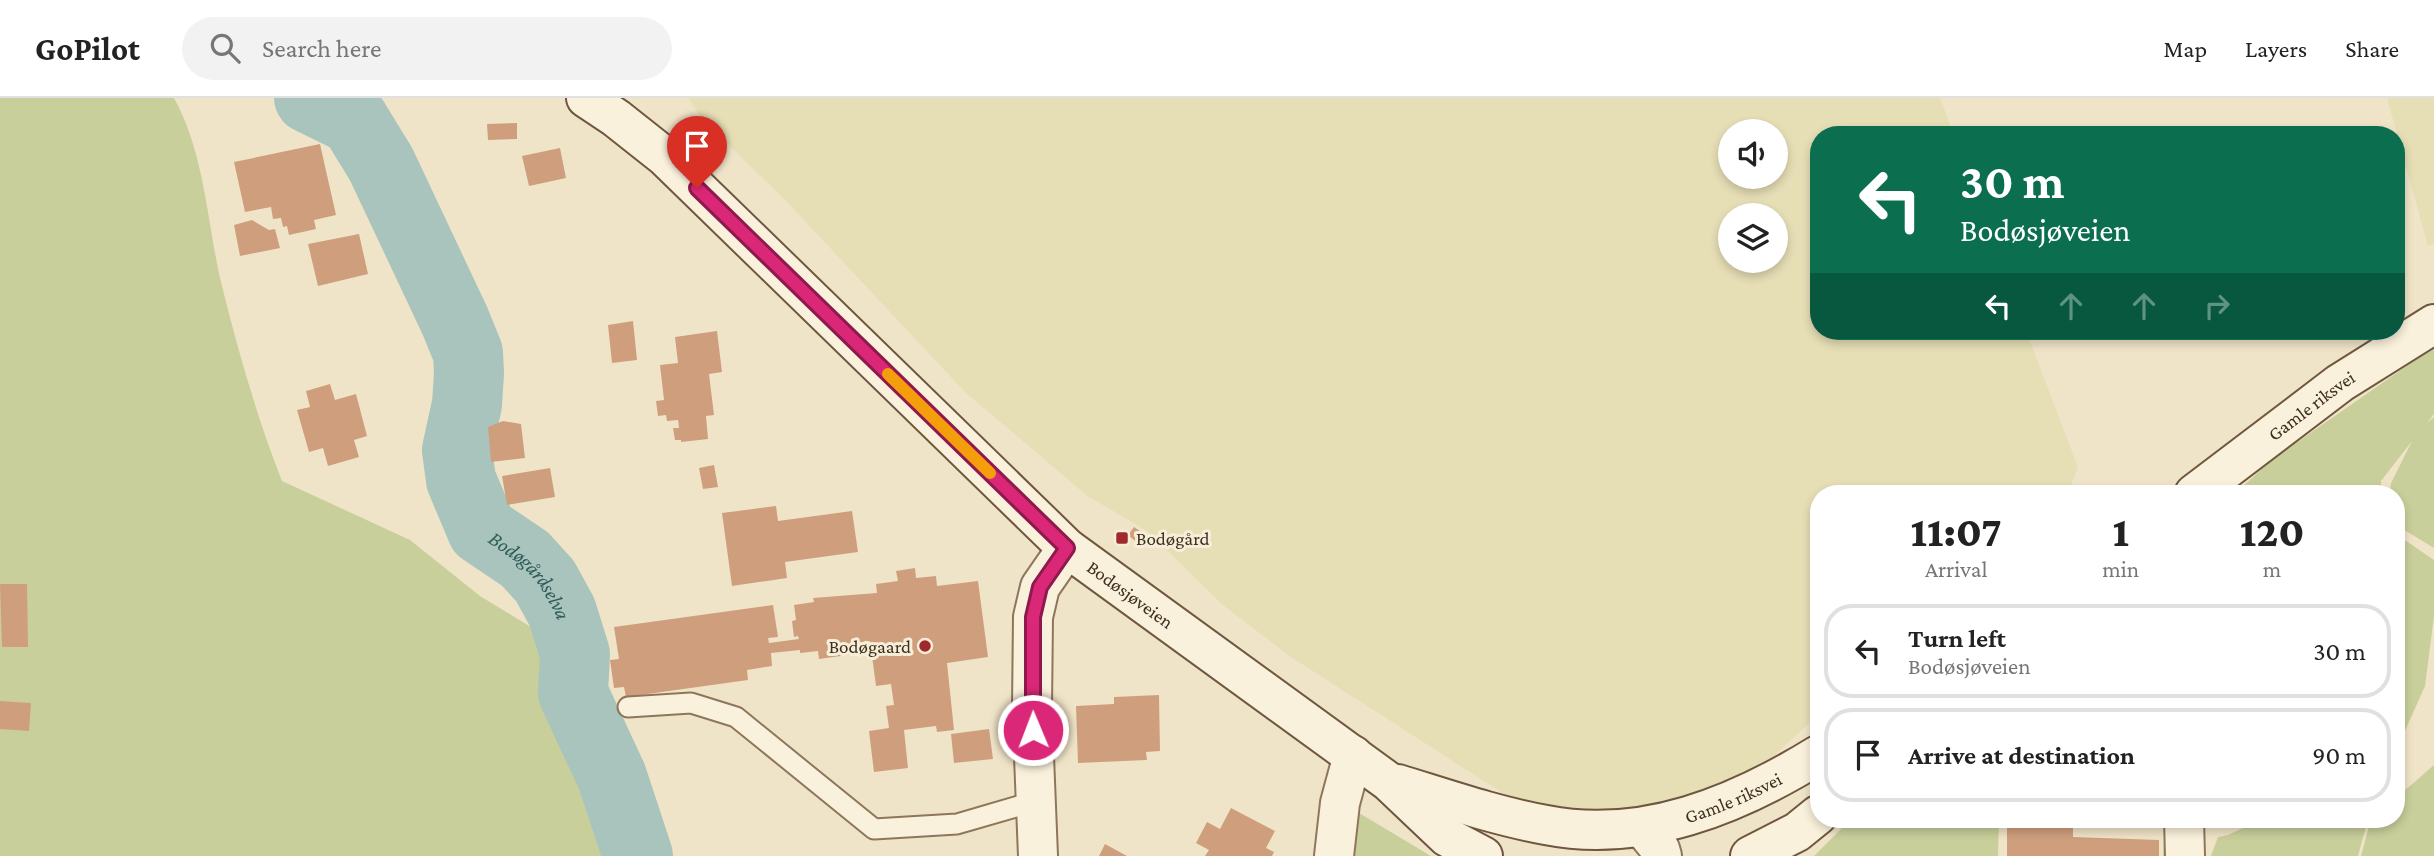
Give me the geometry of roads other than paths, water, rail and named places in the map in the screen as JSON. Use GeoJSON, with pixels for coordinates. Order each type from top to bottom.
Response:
{"type":"FeatureCollection","features":[{"type":"Feature","properties":{"kind":"street","name":"Bodøsjøveien"},"geometry":{"type":"LineString","coordinates":[[586,98],[664,156],[1067,548],[1389,782],[1447,837],[1483,856]]}},
{"type":"Feature","properties":{"kind":"street","name":"Gamle riksvei"},"geometry":{"type":"LineString","coordinates":[[2206,485],[2340,383],[2434,324]]}},
{"type":"Feature","properties":{"kind":"street"},"geometry":{"type":"LineString","coordinates":[[1038,856],[1032,707],[1033,617],[1040,587],[1067,548]]}},
{"type":"Feature","properties":{"kind":"street"},"geometry":{"type":"LineString","coordinates":[[1334,856],[1340,803],[1353,755]]}},
{"type":"Feature","properties":{"kind":"street","name":"Gamle riksvei"},"geometry":{"type":"LineString","coordinates":[[1645,846],[1713,808],[1757,790],[1810,760]]}},
{"type":"Feature","properties":{"kind":"street","name":"Bodøsjøveien"},"geometry":{"type":"LineString","coordinates":[[1389,782],[1487,812],[1549,826],[1609,829],[1645,846]]}},
{"type":"Feature","properties":{"kind":"street"},"geometry":{"type":"LineString","coordinates":[[1750,856],[1797,832],[1810,822]]}},
{"type":"Feature","properties":{"kind":"street"},"geometry":{"type":"LineString","coordinates":[[2185,828],[2185,856]]}},
{"type":"Feature","properties":{"kind":"lane"},"geometry":{"type":"LineString","coordinates":[[628,707],[691,703],[736,717],[874,829],[957,824],[1036,801]]}},
{"type":"Feature","properties":{"kind":"waterway","name":"Bodøgårdselva"},"geometry":{"type":"LineString","coordinates":[[309,98],[354,120],[381,164],[455,321],[468,353],[469,373],[467,404],[457,450],[461,480],[482,530],[525,559],[545,581],[562,612],[575,654],[573,693],[612,777],[638,856]]}},
{"type":"Feature","properties":{"kind":"place","name":"Bodøgård"},"geometry":{"type":"Point","coordinates":[1122,538]}},
{"type":"Feature","properties":{"kind":"place","name":"Bodøgaard"},"geometry":{"type":"Point","coordinates":[925,646]}}]}
